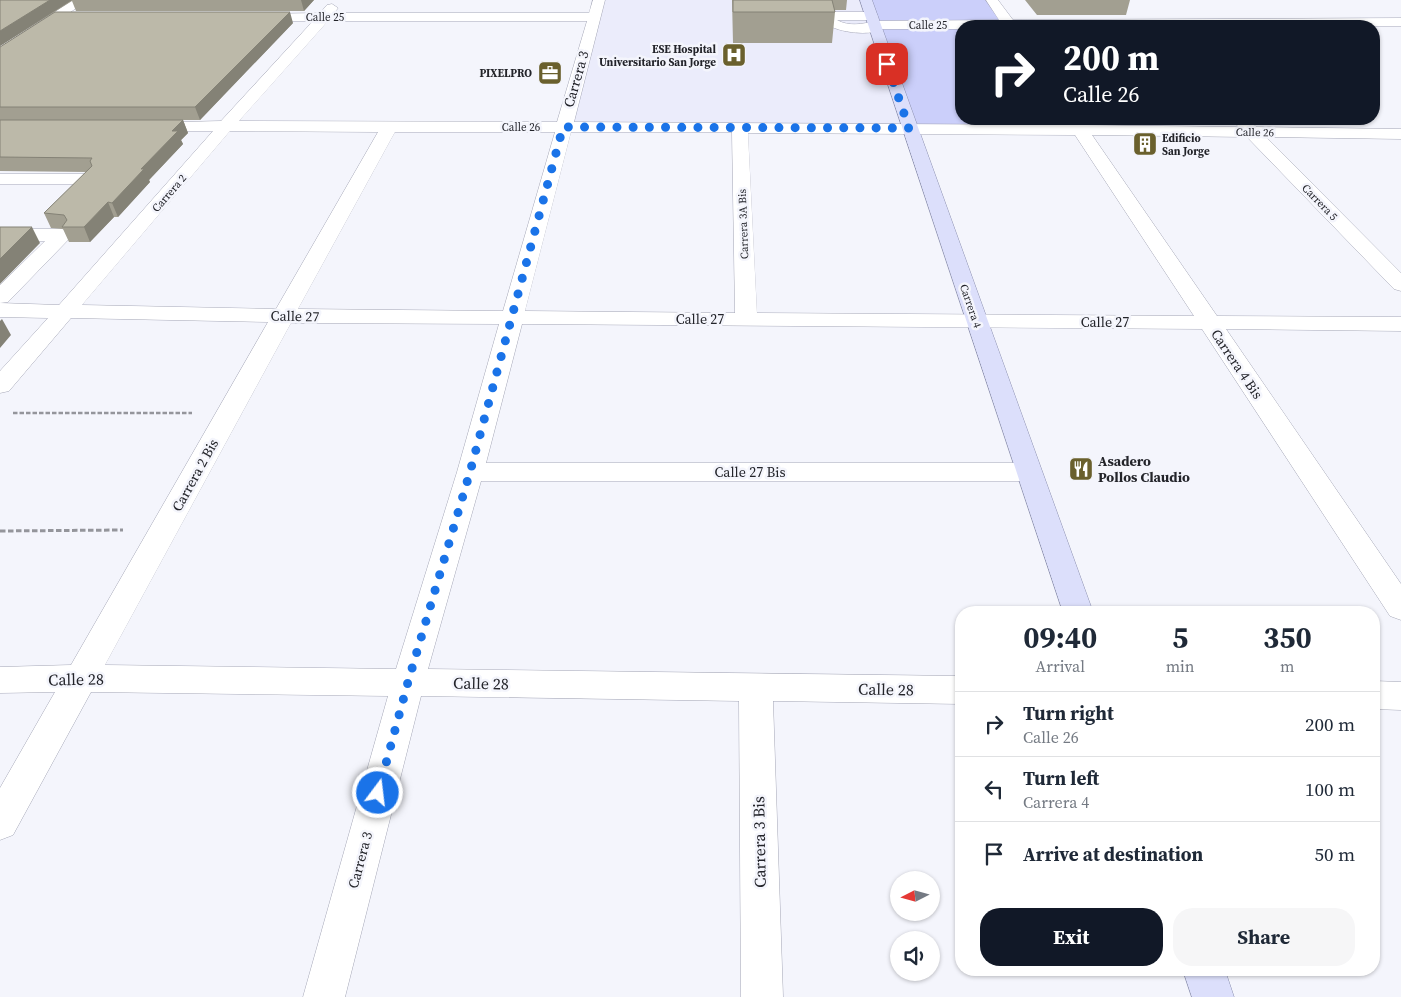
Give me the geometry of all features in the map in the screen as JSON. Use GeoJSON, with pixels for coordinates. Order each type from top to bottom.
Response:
{"type":"FeatureCollection","features":[{"type":"Feature","properties":{"kind":"main road","name":"Carrera 4"},"geometry":{"type":"LineString","coordinates":[[866,0],[1076,606]]}},
{"type":"Feature","properties":{"kind":"main road"},"geometry":{"type":"LineString","coordinates":[[1206,976],[1213,997]]}},
{"type":"Feature","properties":{"kind":"street"},"geometry":{"type":"LineString","coordinates":[[0,54],[82,0]]}},
{"type":"Feature","properties":{"kind":"street","name":"Carrera 2"},"geometry":{"type":"LineString","coordinates":[[0,386],[67,312],[226,126],[339,0]]}},
{"type":"Feature","properties":{"kind":"street"},"geometry":{"type":"LineString","coordinates":[[462,17],[471,0]]}},
{"type":"Feature","properties":{"kind":"street","name":"Carrera 3"},"geometry":{"type":"LineString","coordinates":[[324,997],[408,682],[470,472],[599,0]]}},
{"type":"Feature","properties":{"kind":"street"},"geometry":{"type":"LineString","coordinates":[[992,0],[1006,20]]}},
{"type":"Feature","properties":{"kind":"street"},"geometry":{"type":"LineString","coordinates":[[1133,12],[1140,20]]}},
{"type":"Feature","properties":{"kind":"street"},"geometry":{"type":"LineString","coordinates":[[57,17],[77,17]]}},
{"type":"Feature","properties":{"kind":"street","name":"Calle 25"},"geometry":{"type":"LineString","coordinates":[[235,17],[594,17]]}},
{"type":"Feature","properties":{"kind":"street","name":"Calle 25"},"geometry":{"type":"LineString","coordinates":[[1380,22],[1401,22]]}},
{"type":"Feature","properties":{"kind":"street","name":"Calle 25"},"geometry":{"type":"LineString","coordinates":[[874,23],[955,24]]}},
{"type":"Feature","properties":{"kind":"street","name":"Calle 26"},"geometry":{"type":"LineString","coordinates":[[128,126],[909,128],[1034,125]]}},
{"type":"Feature","properties":{"kind":"street","name":"Carrera 4 Bis"},"geometry":{"type":"LineString","coordinates":[[1077,125],[1401,608]]}},
{"type":"Feature","properties":{"kind":"street","name":"Calle 26"},"geometry":{"type":"LineString","coordinates":[[1245,125],[1401,134]]}},
{"type":"Feature","properties":{"kind":"street","name":"Carrera 5"},"geometry":{"type":"LineString","coordinates":[[1245,125],[1401,285]]}},
{"type":"Feature","properties":{"kind":"street","name":"Carrera 2 Bis"},"geometry":{"type":"LineString","coordinates":[[0,823],[389,126]]}},
{"type":"Feature","properties":{"kind":"street","name":"Carrera 3A Bis"},"geometry":{"type":"LineString","coordinates":[[740,128],[746,320]]}},
{"type":"Feature","properties":{"kind":"street"},"geometry":{"type":"LineString","coordinates":[[0,178],[88,179],[69,197]]}},
{"type":"Feature","properties":{"kind":"street"},"geometry":{"type":"LineString","coordinates":[[30,235],[50,216]]}},
{"type":"Feature","properties":{"kind":"street"},"geometry":{"type":"LineString","coordinates":[[0,235],[62,235],[0,297]]}},
{"type":"Feature","properties":{"kind":"street","name":"Calle 27"},"geometry":{"type":"LineString","coordinates":[[0,310],[284,316],[1401,324]]}},
{"type":"Feature","properties":{"kind":"street","name":"Calle 27 Bis"},"geometry":{"type":"LineString","coordinates":[[470,472],[1029,472]]}},
{"type":"Feature","properties":{"kind":"street","name":"Calle 28"},"geometry":{"type":"LineString","coordinates":[[0,680],[81,678],[955,690]]}},
{"type":"Feature","properties":{"kind":"street","name":"Carrera 3 Bis"},"geometry":{"type":"LineString","coordinates":[[756,687],[762,997]]}},
{"type":"Feature","properties":{"kind":"street"},"geometry":{"type":"LineString","coordinates":[[1380,696],[1401,696]]}},
{"type":"Feature","properties":{"kind":"path"},"geometry":{"type":"LineString","coordinates":[[8,413],[230,412]]}},
{"type":"Feature","properties":{"kind":"path"},"geometry":{"type":"LineString","coordinates":[[0,531],[164,530]]}},
{"type":"Feature","properties":{"kind":"shaded area","name":"ESE Hospital Universitario San Jorge"},"geometry":{"type":"Polygon","coordinates":[[[599,0],[865,0],[909,128],[563,127],[599,0]]]}},
{"type":"Feature","properties":{"kind":"shaded area"},"geometry":{"type":"Polygon","coordinates":[[[866,0],[992,0],[1006,20],[955,20],[955,125],[1077,125],[1080,130],[909,128],[866,0]]]}},
{"type":"Feature","properties":{"kind":"building"},"geometry":{"type":"Polygon","coordinates":[[[0,0],[50,0],[0,31],[0,0]]]}},
{"type":"Feature","properties":{"kind":"building"},"geometry":{"type":"Polygon","coordinates":[[[733,0],[832,0],[835,12],[733,12],[733,0]]]}},
{"type":"Feature","properties":{"kind":"building"},"geometry":{"type":"Polygon","coordinates":[[[55,12],[290,12],[195,107],[0,107],[0,47],[55,12]]]}},
{"type":"Feature","properties":{"kind":"building"},"geometry":{"type":"Polygon","coordinates":[[[0,120],[183,120],[172,131],[178,131],[141,169],[144,169],[112,203],[108,202],[84,227],[62,227],[67,220],[64,215],[44,213],[92,166],[90,161],[92,158],[0,157],[0,120]]]}},
{"type":"Feature","properties":{"kind":"building"},"geometry":{"type":"Polygon","coordinates":[[[0,227],[32,227],[0,259],[0,227]]]}},
{"type":"Feature","properties":{"kind":"place","name":"ESE Hospital Universitario San Jorge"},"geometry":{"type":"Point","coordinates":[734,55]}},
{"type":"Feature","properties":{"kind":"place","name":"PIXELPRO"},"geometry":{"type":"Point","coordinates":[550,73]}},
{"type":"Feature","properties":{"kind":"place","name":"Edificio San Jorge"},"geometry":{"type":"Point","coordinates":[1145,144]}},
{"type":"Feature","properties":{"kind":"place","name":"Asadero Pollos Claudio"},"geometry":{"type":"Point","coordinates":[1081,469]}},
{"type":"Feature","properties":{"kind":"route"},"geometry":{"type":"LineString","coordinates":[[378,793],[408,682],[470,472],[563,127],[909,128],[887,64]]}}]}
